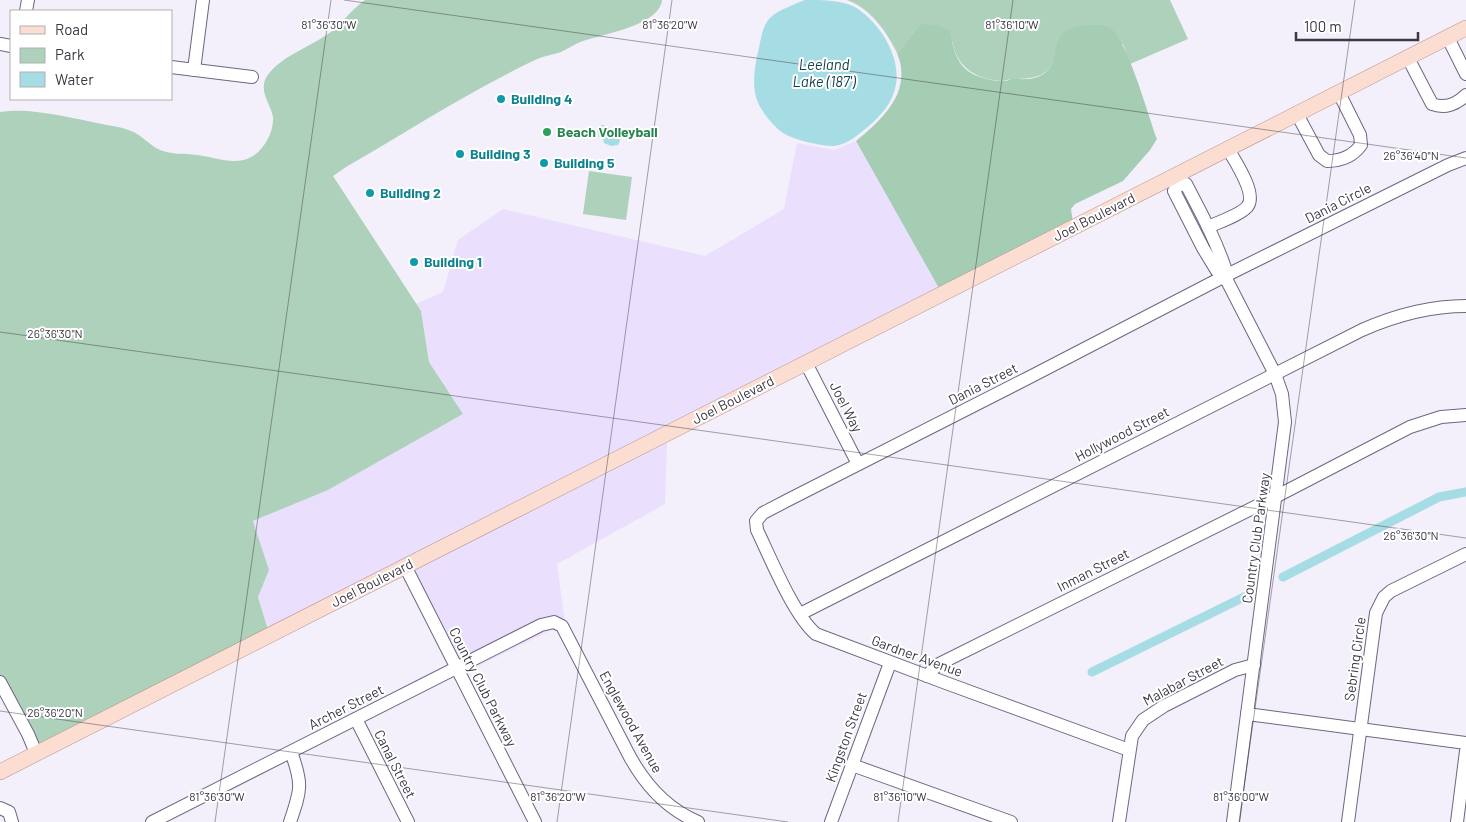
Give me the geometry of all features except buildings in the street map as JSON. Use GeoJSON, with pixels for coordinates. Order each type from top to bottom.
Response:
{"type":"FeatureCollection","features":[{"type":"Feature","properties":{"kind":"main road","name":"Joel Boulevard"},"geometry":{"type":"LineString","coordinates":[[0,772],[806,363],[1177,180],[1228,149],[1466,28]]}},
{"type":"Feature","properties":{"kind":"street"},"geometry":{"type":"LineString","coordinates":[[194,70],[203,0]]}},
{"type":"Feature","properties":{"kind":"street"},"geometry":{"type":"LineString","coordinates":[[1448,38],[1466,74]]}},
{"type":"Feature","properties":{"kind":"street"},"geometry":{"type":"LineString","coordinates":[[1408,58],[1432,104],[1441,108],[1466,95]]}},
{"type":"Feature","properties":{"kind":"street"},"geometry":{"type":"LineString","coordinates":[[172,67],[252,77]]}},
{"type":"Feature","properties":{"kind":"street"},"geometry":{"type":"LineString","coordinates":[[1297,114],[1320,155],[1327,161],[1338,161],[1355,152],[1361,145],[1360,135],[1339,93]]}},
{"type":"Feature","properties":{"kind":"street"},"geometry":{"type":"LineString","coordinates":[[1208,227],[1248,206],[1251,198],[1248,187],[1228,149]]}},
{"type":"Feature","properties":{"kind":"street","name":"Dania Circle"},"geometry":{"type":"LineString","coordinates":[[1223,274],[1466,158]]}},
{"type":"Feature","properties":{"kind":"street","name":"Country Club Parkway"},"geometry":{"type":"LineString","coordinates":[[1223,274],[1225,268],[1208,227],[1186,184],[1177,180],[1174,192],[1203,248],[1217,271],[1223,274],[1275,374],[1282,394],[1285,422],[1277,496],[1233,822]]}},
{"type":"Feature","properties":{"kind":"street","name":"Dania Street"},"geometry":{"type":"LineString","coordinates":[[756,521],[763,513],[1020,382],[1223,274]]}},
{"type":"Feature","properties":{"kind":"street","name":"Hollywood Street"},"geometry":{"type":"LineString","coordinates":[[800,614],[1362,330],[1411,312],[1466,306]]}},
{"type":"Feature","properties":{"kind":"street","name":"Joel Way"},"geometry":{"type":"LineString","coordinates":[[806,363],[858,464]]}},
{"type":"Feature","properties":{"kind":"street"},"geometry":{"type":"LineString","coordinates":[[1277,496],[1410,427],[1436,418],[1466,415]]}},
{"type":"Feature","properties":{"kind":"street","name":"Inman Street"},"geometry":{"type":"LineString","coordinates":[[927,676],[937,665],[1277,496]]}},
{"type":"Feature","properties":{"kind":"street","name":"Gardner Avenue"},"geometry":{"type":"LineString","coordinates":[[756,521],[757,530],[800,614],[816,634],[1129,750]]}},
{"type":"Feature","properties":{"kind":"street","name":"Sebring Circle"},"geometry":{"type":"LineString","coordinates":[[1348,822],[1376,613],[1379,604],[1391,591],[1466,554]]}},
{"type":"Feature","properties":{"kind":"street","name":"Country Club Parkway"},"geometry":{"type":"LineString","coordinates":[[406,566],[535,822]]}},
{"type":"Feature","properties":{"kind":"street","name":"Archer Street"},"geometry":{"type":"LineString","coordinates":[[152,822],[541,625],[554,622]]}},
{"type":"Feature","properties":{"kind":"street","name":"Englewood Avenue"},"geometry":{"type":"LineString","coordinates":[[554,622],[562,626],[642,778],[665,802],[686,817],[698,822]]}},
{"type":"Feature","properties":{"kind":"street","name":"Kingston Street"},"geometry":{"type":"LineString","coordinates":[[831,822],[890,663]]}},
{"type":"Feature","properties":{"kind":"street","name":"Malabar Street"},"geometry":{"type":"LineString","coordinates":[[1119,822],[1129,750],[1136,728],[1150,714],[1235,670],[1254,665]]}},
{"type":"Feature","properties":{"kind":"street"},"geometry":{"type":"LineString","coordinates":[[0,682],[36,753]]}},
{"type":"Feature","properties":{"kind":"street"},"geometry":{"type":"LineString","coordinates":[[1247,714],[1466,743]]}},
{"type":"Feature","properties":{"kind":"street","name":"Canal Street"},"geometry":{"type":"LineString","coordinates":[[356,719],[408,822]]}},
{"type":"Feature","properties":{"kind":"street"},"geometry":{"type":"LineString","coordinates":[[1457,822],[1466,751]]}},
{"type":"Feature","properties":{"kind":"street"},"geometry":{"type":"LineString","coordinates":[[290,822],[300,789],[298,770],[291,752]]}},
{"type":"Feature","properties":{"kind":"street"},"geometry":{"type":"LineString","coordinates":[[852,765],[1011,822]]}},
{"type":"Feature","properties":{"kind":"street"},"geometry":{"type":"LineString","coordinates":[[0,808],[9,812],[12,822]]}},
{"type":"Feature","properties":{"kind":"shaded area"},"geometry":{"type":"Polygon","coordinates":[[[856,141],[940,290],[268,630],[258,597],[269,570],[253,521],[328,490],[463,414],[429,362],[421,311],[416,304],[443,292],[458,240],[503,209],[705,256],[784,209],[797,143],[834,150],[856,141]]]}},
{"type":"Feature","properties":{"kind":"shaded area"},"geometry":{"type":"Polygon","coordinates":[[[667,440],[665,504],[557,564],[565,623],[462,674],[408,571],[667,440]]]}},
{"type":"Feature","properties":{"kind":"green space"},"geometry":{"type":"Polygon","coordinates":[[[365,0],[662,0],[658,9],[651,17],[640,23],[578,43],[561,52],[538,59],[511,72],[439,112],[333,176],[421,311],[429,362],[463,414],[328,490],[253,521],[269,570],[258,597],[268,630],[39,747],[0,675],[0,112],[38,112],[120,128],[135,133],[156,148],[169,153],[197,155],[232,161],[246,159],[257,153],[268,139],[272,128],[272,112],[264,90],[265,80],[270,72],[286,59],[332,31],[365,0]]]}},
{"type":"Feature","properties":{"kind":"green space"},"geometry":{"type":"Polygon","coordinates":[[[847,0],[1170,0],[1188,39],[1130,64],[1123,44],[1057,44],[1053,62],[1039,76],[1001,81],[992,80],[975,74],[963,65],[954,50],[952,41],[916,29],[897,53],[877,22],[863,9],[847,0]]]}},
{"type":"Feature","properties":{"kind":"green space"},"geometry":{"type":"Polygon","coordinates":[[[923,24],[937,25],[949,30],[957,58],[968,71],[980,77],[1000,81],[1030,79],[1047,71],[1063,33],[1077,27],[1107,26],[1117,35],[1130,62],[1157,139],[1123,181],[1075,204],[1071,209],[1073,223],[940,290],[856,141],[885,114],[893,103],[901,80],[901,67],[897,53],[916,29],[923,24]]]}},
{"type":"Feature","properties":{"kind":"green space"},"geometry":{"type":"Polygon","coordinates":[[[589,171],[632,177],[626,220],[583,214],[589,171]]]}},
{"type":"Feature","properties":{"kind":"water","name":"Leeland Lake (187')"},"geometry":{"type":"Polygon","coordinates":[[[805,0],[842,3],[853,6],[863,13],[872,21],[888,43],[896,68],[897,80],[894,92],[886,108],[861,133],[842,144],[834,146],[808,142],[783,133],[767,117],[756,97],[754,85],[755,66],[766,23],[778,12],[805,0]]]}},
{"type":"Feature","properties":{"kind":"water"},"geometry":{"type":"Polygon","coordinates":[[[603,125],[610,128],[610,131],[617,133],[620,141],[618,145],[611,146],[604,143],[603,139],[599,137],[597,131],[599,126],[603,125]]]}},
{"type":"Feature","properties":{"kind":"waterway"},"geometry":{"type":"LineString","coordinates":[[1283,577],[1439,497],[1466,492]]}},
{"type":"Feature","properties":{"kind":"waterway"},"geometry":{"type":"LineString","coordinates":[[1092,672],[1246,596]]}},
{"type":"Feature","properties":{"kind":"place","name":"Building 4"},"geometry":{"type":"Point","coordinates":[501,99]}},
{"type":"Feature","properties":{"kind":"place","name":"Beach Volleyball"},"geometry":{"type":"Point","coordinates":[547,132]}},
{"type":"Feature","properties":{"kind":"place","name":"Building 3"},"geometry":{"type":"Point","coordinates":[460,154]}},
{"type":"Feature","properties":{"kind":"place","name":"Building 5"},"geometry":{"type":"Point","coordinates":[544,163]}},
{"type":"Feature","properties":{"kind":"place","name":"Building 2"},"geometry":{"type":"Point","coordinates":[370,193]}},
{"type":"Feature","properties":{"kind":"place","name":"Building 1"},"geometry":{"type":"Point","coordinates":[414,262]}}]}
